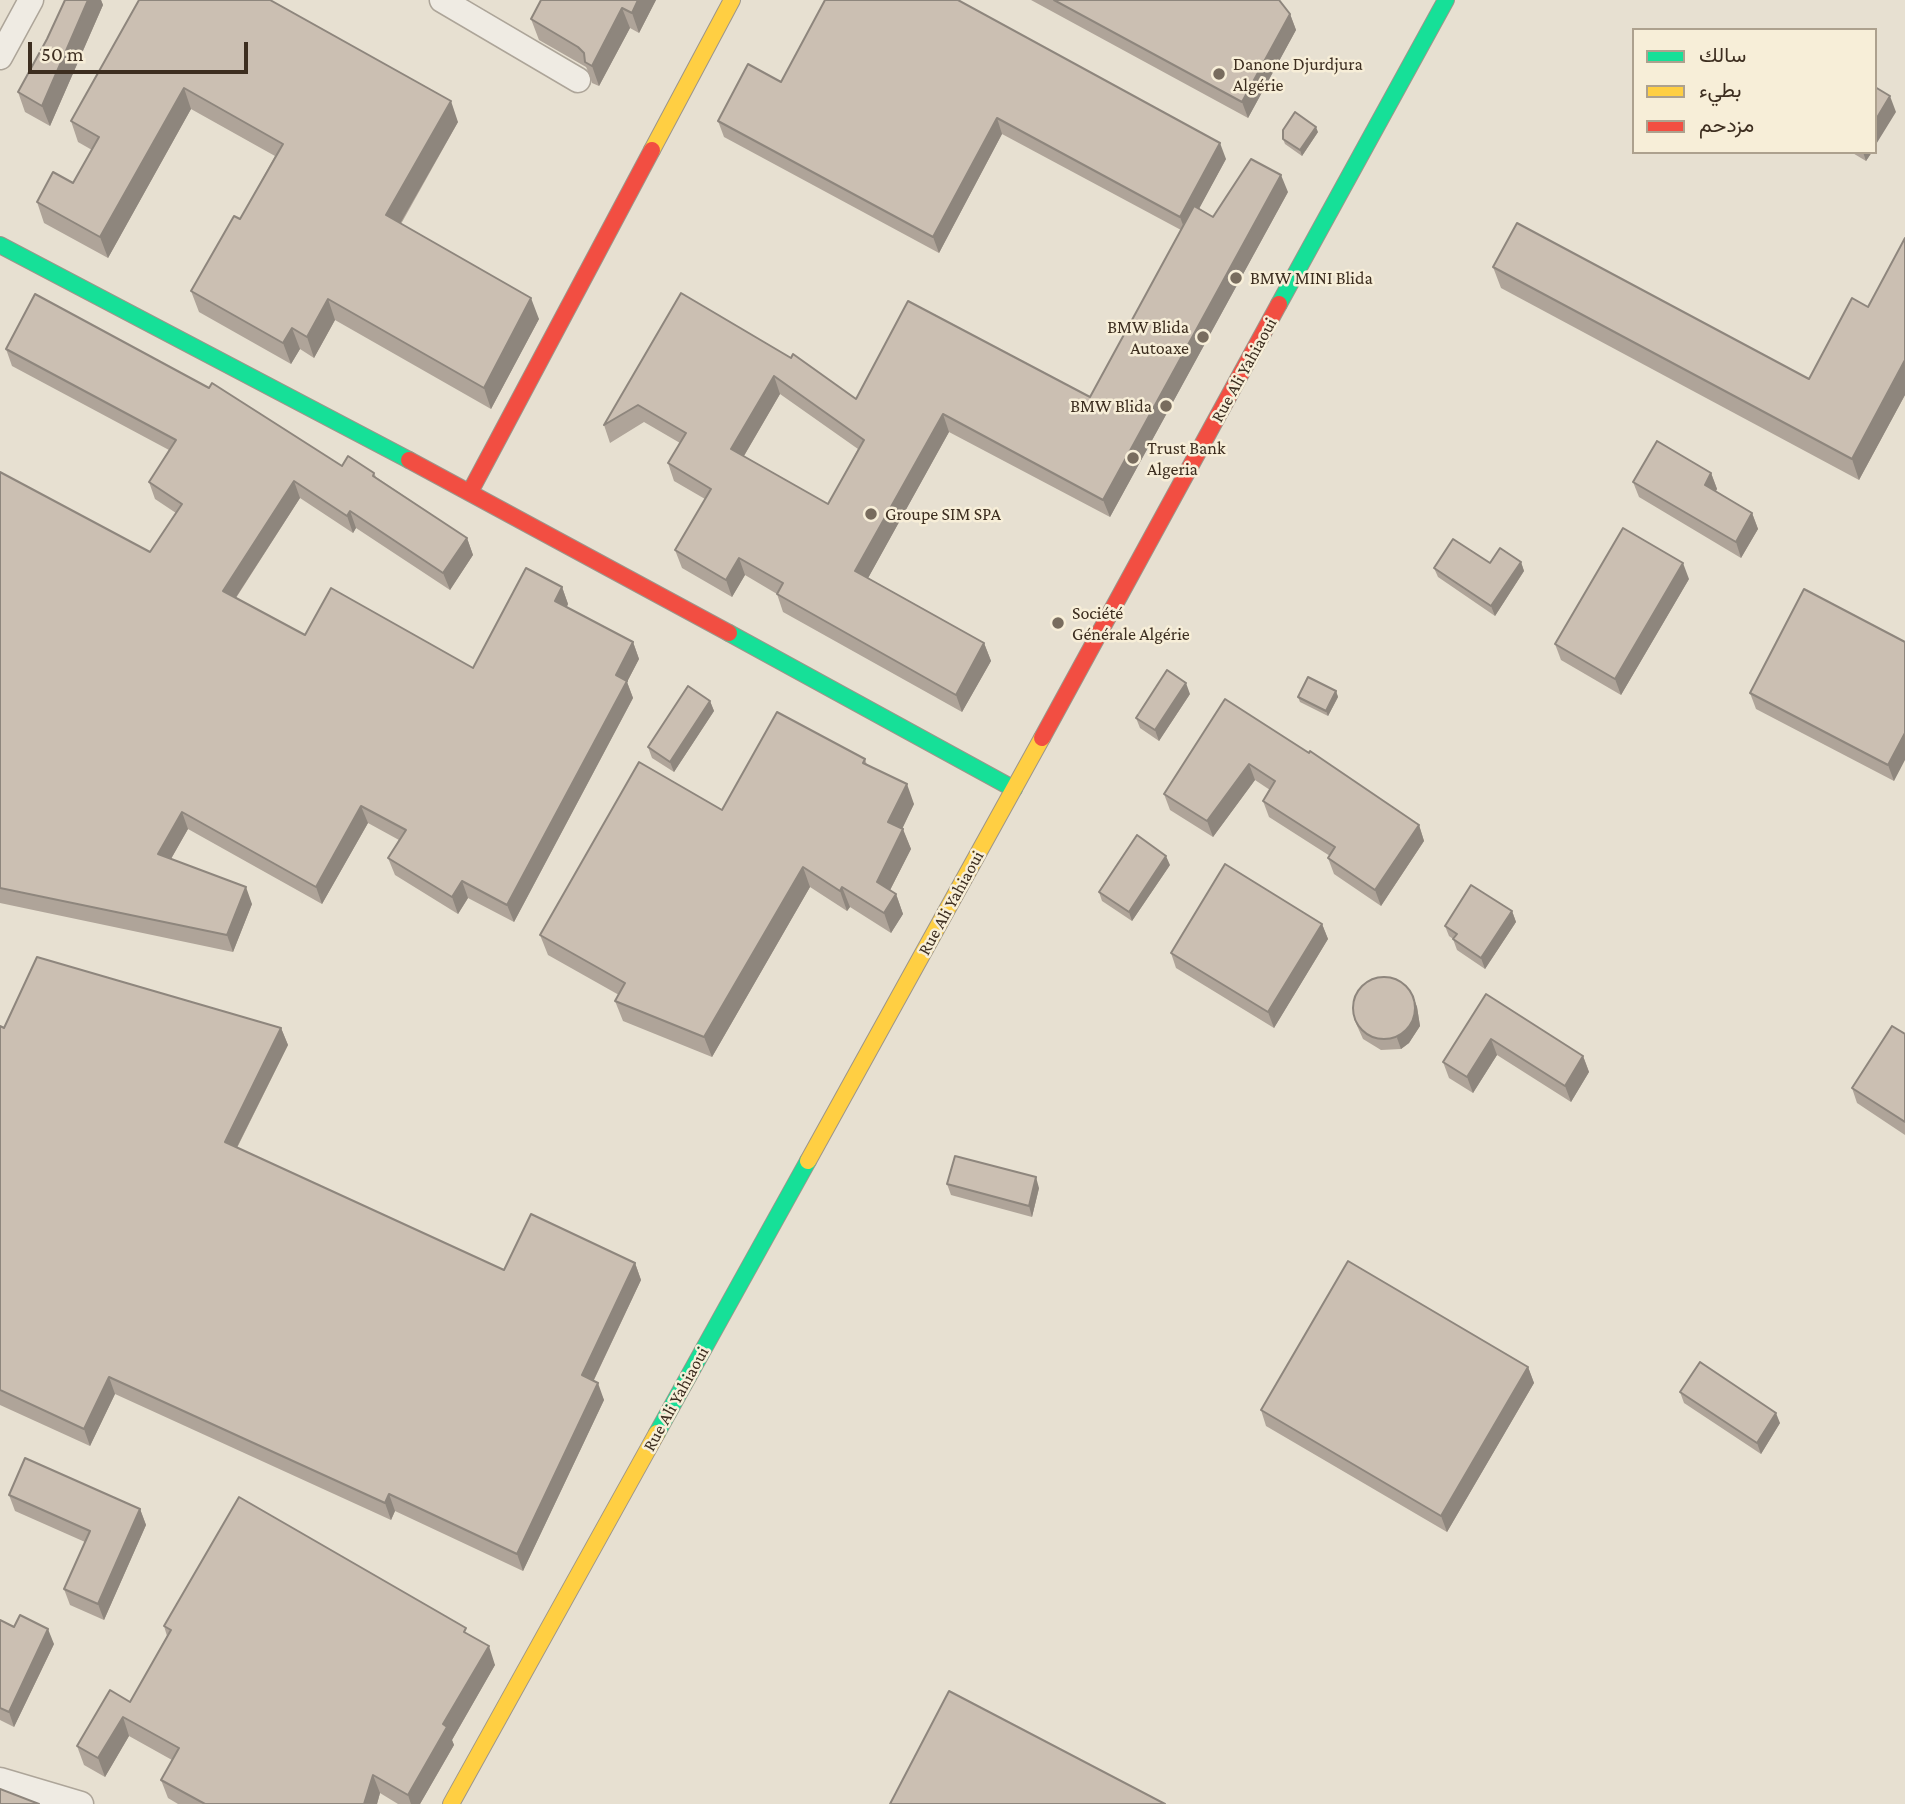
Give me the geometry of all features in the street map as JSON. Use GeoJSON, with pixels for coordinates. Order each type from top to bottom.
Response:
{"type":"FeatureCollection","features":[{"type":"Feature","properties":{"kind":"main road"},"geometry":{"type":"LineString","coordinates":[[470,492],[732,0]]}},
{"type":"Feature","properties":{"kind":"main road","name":"Rue Ali Yahiaoui"},"geometry":{"type":"LineString","coordinates":[[451,1804],[1014,789],[1446,0]]}},
{"type":"Feature","properties":{"kind":"main road"},"geometry":{"type":"LineString","coordinates":[[0,245],[470,492],[1014,789]]}},
{"type":"Feature","properties":{"kind":"street"},"geometry":{"type":"LineString","coordinates":[[0,57],[32,0]]}},
{"type":"Feature","properties":{"kind":"street"},"geometry":{"type":"LineString","coordinates":[[443,0],[482,10],[578,80]]}},
{"type":"Feature","properties":{"kind":"street"},"geometry":{"type":"LineString","coordinates":[[0,1780],[81,1804]]}},
{"type":"Feature","properties":{"kind":"building"},"geometry":{"type":"Polygon","coordinates":[[[65,0],[88,0],[42,106],[18,92],[65,0]]]}},
{"type":"Feature","properties":{"kind":"building"},"geometry":{"type":"Polygon","coordinates":[[[139,0],[270,0],[451,101],[386,215],[531,298],[484,388],[328,299],[307,337],[292,328],[283,343],[191,291],[234,216],[240,219],[283,144],[184,88],[100,237],[37,202],[53,172],[73,183],[99,137],[71,121],[139,0]]]}},
{"type":"Feature","properties":{"kind":"building"},"geometry":{"type":"Polygon","coordinates":[[[541,0],[638,0],[632,13],[622,8],[592,66],[585,62],[584,53],[578,47],[531,19],[541,0]]]}},
{"type":"Feature","properties":{"kind":"building"},"geometry":{"type":"Polygon","coordinates":[[[825,0],[958,0],[1220,143],[1180,217],[997,118],[933,237],[718,121],[748,64],[781,82],[825,0]]]}},
{"type":"Feature","properties":{"kind":"building","name":"Danone Djurdjura Algérie"},"geometry":{"type":"Polygon","coordinates":[[[1054,0],[1279,0],[1290,14],[1242,102],[1054,0]]]}},
{"type":"Feature","properties":{"kind":"building"},"geometry":{"type":"Polygon","coordinates":[[[1877,88],[1890,96],[1877,118],[1877,88]]]}},
{"type":"Feature","properties":{"kind":"building"},"geometry":{"type":"Polygon","coordinates":[[[1295,112],[1316,127],[1300,150],[1283,139],[1283,130],[1295,112]]]}},
{"type":"Feature","properties":{"kind":"building"},"geometry":{"type":"Polygon","coordinates":[[[1251,159],[1281,175],[1103,500],[943,414],[855,571],[984,643],[956,695],[777,594],[783,583],[739,558],[726,580],[675,550],[711,489],[668,463],[686,433],[638,405],[604,425],[681,293],[791,358],[793,354],[856,399],[908,301],[1090,397],[1194,206],[1213,217],[1251,159]],[[774,376],[731,449],[828,504],[864,440],[774,376]]]}},
{"type":"Feature","properties":{"kind":"building"},"geometry":{"type":"Polygon","coordinates":[[[1517,223],[1809,379],[1852,298],[1868,307],[1905,238],[1905,360],[1852,459],[1493,267],[1517,223]]]}},
{"type":"Feature","properties":{"kind":"building"},"geometry":{"type":"Polygon","coordinates":[[[35,294],[209,388],[212,383],[342,466],[348,456],[374,473],[373,476],[467,538],[443,573],[350,511],[347,516],[294,481],[223,591],[305,635],[331,588],[473,668],[526,568],[562,587],[555,601],[633,642],[616,675],[627,681],[507,905],[462,881],[452,897],[388,858],[406,830],[361,806],[316,887],[182,812],[158,854],[246,887],[227,935],[0,888],[0,472],[150,552],[182,504],[149,482],[176,440],[6,349],[35,294]]]}},
{"type":"Feature","properties":{"kind":"building"},"geometry":{"type":"Polygon","coordinates":[[[1657,441],[1711,473],[1705,485],[1752,513],[1736,542],[1633,482],[1657,441]]]}},
{"type":"Feature","properties":{"kind":"building"},"geometry":{"type":"Polygon","coordinates":[[[1623,528],[1683,563],[1615,679],[1555,644],[1623,528]]]}},
{"type":"Feature","properties":{"kind":"building"},"geometry":{"type":"Polygon","coordinates":[[[1453,539],[1490,563],[1500,548],[1521,562],[1491,606],[1434,568],[1453,539]]]}},
{"type":"Feature","properties":{"kind":"building"},"geometry":{"type":"Polygon","coordinates":[[[1804,589],[1905,642],[1905,733],[1888,765],[1750,693],[1804,589]]]}},
{"type":"Feature","properties":{"kind":"building"},"geometry":{"type":"Polygon","coordinates":[[[1167,670],[1186,683],[1155,730],[1136,718],[1167,670]]]}},
{"type":"Feature","properties":{"kind":"building"},"geometry":{"type":"Polygon","coordinates":[[[1308,677],[1336,691],[1326,711],[1298,697],[1308,677]]]}},
{"type":"Feature","properties":{"kind":"building"},"geometry":{"type":"Polygon","coordinates":[[[688,686],[710,701],[670,762],[648,747],[688,686]]]}},
{"type":"Feature","properties":{"kind":"building"},"geometry":{"type":"Polygon","coordinates":[[[1225,699],[1309,753],[1310,751],[1419,825],[1375,890],[1328,858],[1335,847],[1263,801],[1275,781],[1249,764],[1207,821],[1164,794],[1225,699]]]}},
{"type":"Feature","properties":{"kind":"building"},"geometry":{"type":"Polygon","coordinates":[[[777,712],[865,759],[863,763],[907,784],[888,822],[903,829],[877,882],[896,894],[884,913],[842,887],[840,891],[803,867],[704,1037],[615,1001],[625,983],[540,935],[639,762],[722,810],[777,712]]]}},
{"type":"Feature","properties":{"kind":"building"},"geometry":{"type":"Polygon","coordinates":[[[1137,835],[1166,856],[1129,912],[1099,892],[1137,835]]]}},
{"type":"Feature","properties":{"kind":"building"},"geometry":{"type":"Polygon","coordinates":[[[1225,864],[1322,924],[1268,1012],[1171,953],[1225,864]]]}},
{"type":"Feature","properties":{"kind":"building"},"geometry":{"type":"Polygon","coordinates":[[[1471,885],[1512,911],[1481,958],[1453,939],[1457,934],[1445,926],[1471,885]]]}},
{"type":"Feature","properties":{"kind":"building"},"geometry":{"type":"Polygon","coordinates":[[[37,957],[281,1028],[225,1142],[504,1270],[531,1214],[635,1263],[582,1375],[598,1383],[517,1554],[389,1494],[385,1503],[109,1377],[84,1429],[0,1390],[0,1026],[4,1028],[37,957]]]}},
{"type":"Feature","properties":{"kind":"building"},"geometry":{"type":"Polygon","coordinates":[[[1378,977],[1390,977],[1406,986],[1413,996],[1413,1020],[1406,1030],[1390,1039],[1378,1039],[1367,1034],[1358,1025],[1353,1014],[1353,1002],[1358,991],[1367,982],[1378,977]]]}},
{"type":"Feature","properties":{"kind":"building"},"geometry":{"type":"Polygon","coordinates":[[[1486,994],[1583,1056],[1565,1086],[1491,1039],[1467,1077],[1443,1062],[1486,994]]]}},
{"type":"Feature","properties":{"kind":"building"},"geometry":{"type":"Polygon","coordinates":[[[1892,1026],[1905,1034],[1905,1122],[1852,1088],[1892,1026]]]}},
{"type":"Feature","properties":{"kind":"building"},"geometry":{"type":"Polygon","coordinates":[[[955,1156],[1036,1177],[1029,1206],[947,1184],[955,1156]]]}},
{"type":"Feature","properties":{"kind":"building"},"geometry":{"type":"Polygon","coordinates":[[[1348,1261],[1528,1367],[1441,1516],[1261,1410],[1348,1261]]]}},
{"type":"Feature","properties":{"kind":"building"},"geometry":{"type":"Polygon","coordinates":[[[1700,1362],[1776,1413],[1757,1443],[1680,1392],[1700,1362]]]}},
{"type":"Feature","properties":{"kind":"building"},"geometry":{"type":"Polygon","coordinates":[[[25,1458],[140,1509],[98,1604],[64,1589],[90,1531],[9,1495],[25,1458]]]}},
{"type":"Feature","properties":{"kind":"building"},"geometry":{"type":"Polygon","coordinates":[[[239,1497],[466,1628],[464,1632],[489,1646],[443,1724],[447,1727],[408,1795],[373,1775],[364,1804],[205,1804],[161,1780],[179,1748],[123,1717],[98,1758],[77,1746],[110,1690],[130,1702],[171,1630],[164,1626],[239,1497]]]}},
{"type":"Feature","properties":{"kind":"building"},"geometry":{"type":"Polygon","coordinates":[[[20,1615],[48,1629],[9,1712],[0,1708],[0,1620],[14,1627],[20,1615]]]}},
{"type":"Feature","properties":{"kind":"building"},"geometry":{"type":"Polygon","coordinates":[[[949,1691],[1165,1804],[890,1804],[949,1691]]]}},
{"type":"Feature","properties":{"kind":"building"},"geometry":{"type":"Polygon","coordinates":[[[0,1789],[39,1804],[0,1804],[0,1789]]]}},
{"type":"Feature","properties":{"kind":"traffic: fast"},"geometry":{"type":"LineString","coordinates":[[1279,304],[1446,0]]}},
{"type":"Feature","properties":{"kind":"traffic: fast"},"geometry":{"type":"LineString","coordinates":[[0,245],[409,460]]}},
{"type":"Feature","properties":{"kind":"traffic: fast"},"geometry":{"type":"LineString","coordinates":[[729,633],[1014,789]]}},
{"type":"Feature","properties":{"kind":"traffic: fast"},"geometry":{"type":"LineString","coordinates":[[657,1433],[808,1161]]}},
{"type":"Feature","properties":{"kind":"traffic: slow"},"geometry":{"type":"LineString","coordinates":[[652,150],[732,0]]}},
{"type":"Feature","properties":{"kind":"traffic: slow"},"geometry":{"type":"LineString","coordinates":[[808,1161],[1042,738]]}},
{"type":"Feature","properties":{"kind":"traffic: slow"},"geometry":{"type":"LineString","coordinates":[[451,1804],[657,1433]]}},
{"type":"Feature","properties":{"kind":"traffic: jam"},"geometry":{"type":"LineString","coordinates":[[470,492],[652,150]]}},
{"type":"Feature","properties":{"kind":"traffic: jam"},"geometry":{"type":"LineString","coordinates":[[1042,738],[1279,304]]}},
{"type":"Feature","properties":{"kind":"traffic: jam"},"geometry":{"type":"LineString","coordinates":[[409,460],[729,633]]}},
{"type":"Feature","properties":{"kind":"place","name":"Danone Djurdjura Algérie"},"geometry":{"type":"Point","coordinates":[1219,74]}},
{"type":"Feature","properties":{"kind":"place","name":"BMW MINI Blida"},"geometry":{"type":"Point","coordinates":[1236,278]}},
{"type":"Feature","properties":{"kind":"place","name":"BMW Blida Autoaxe"},"geometry":{"type":"Point","coordinates":[1203,337]}},
{"type":"Feature","properties":{"kind":"place","name":"BMW Blida"},"geometry":{"type":"Point","coordinates":[1166,406]}},
{"type":"Feature","properties":{"kind":"place","name":"Trust Bank Algeria"},"geometry":{"type":"Point","coordinates":[1133,458]}},
{"type":"Feature","properties":{"kind":"place","name":"Groupe SIM SPA"},"geometry":{"type":"Point","coordinates":[871,514]}},
{"type":"Feature","properties":{"kind":"place","name":"Société Générale Algérie"},"geometry":{"type":"Point","coordinates":[1058,623]}}]}
